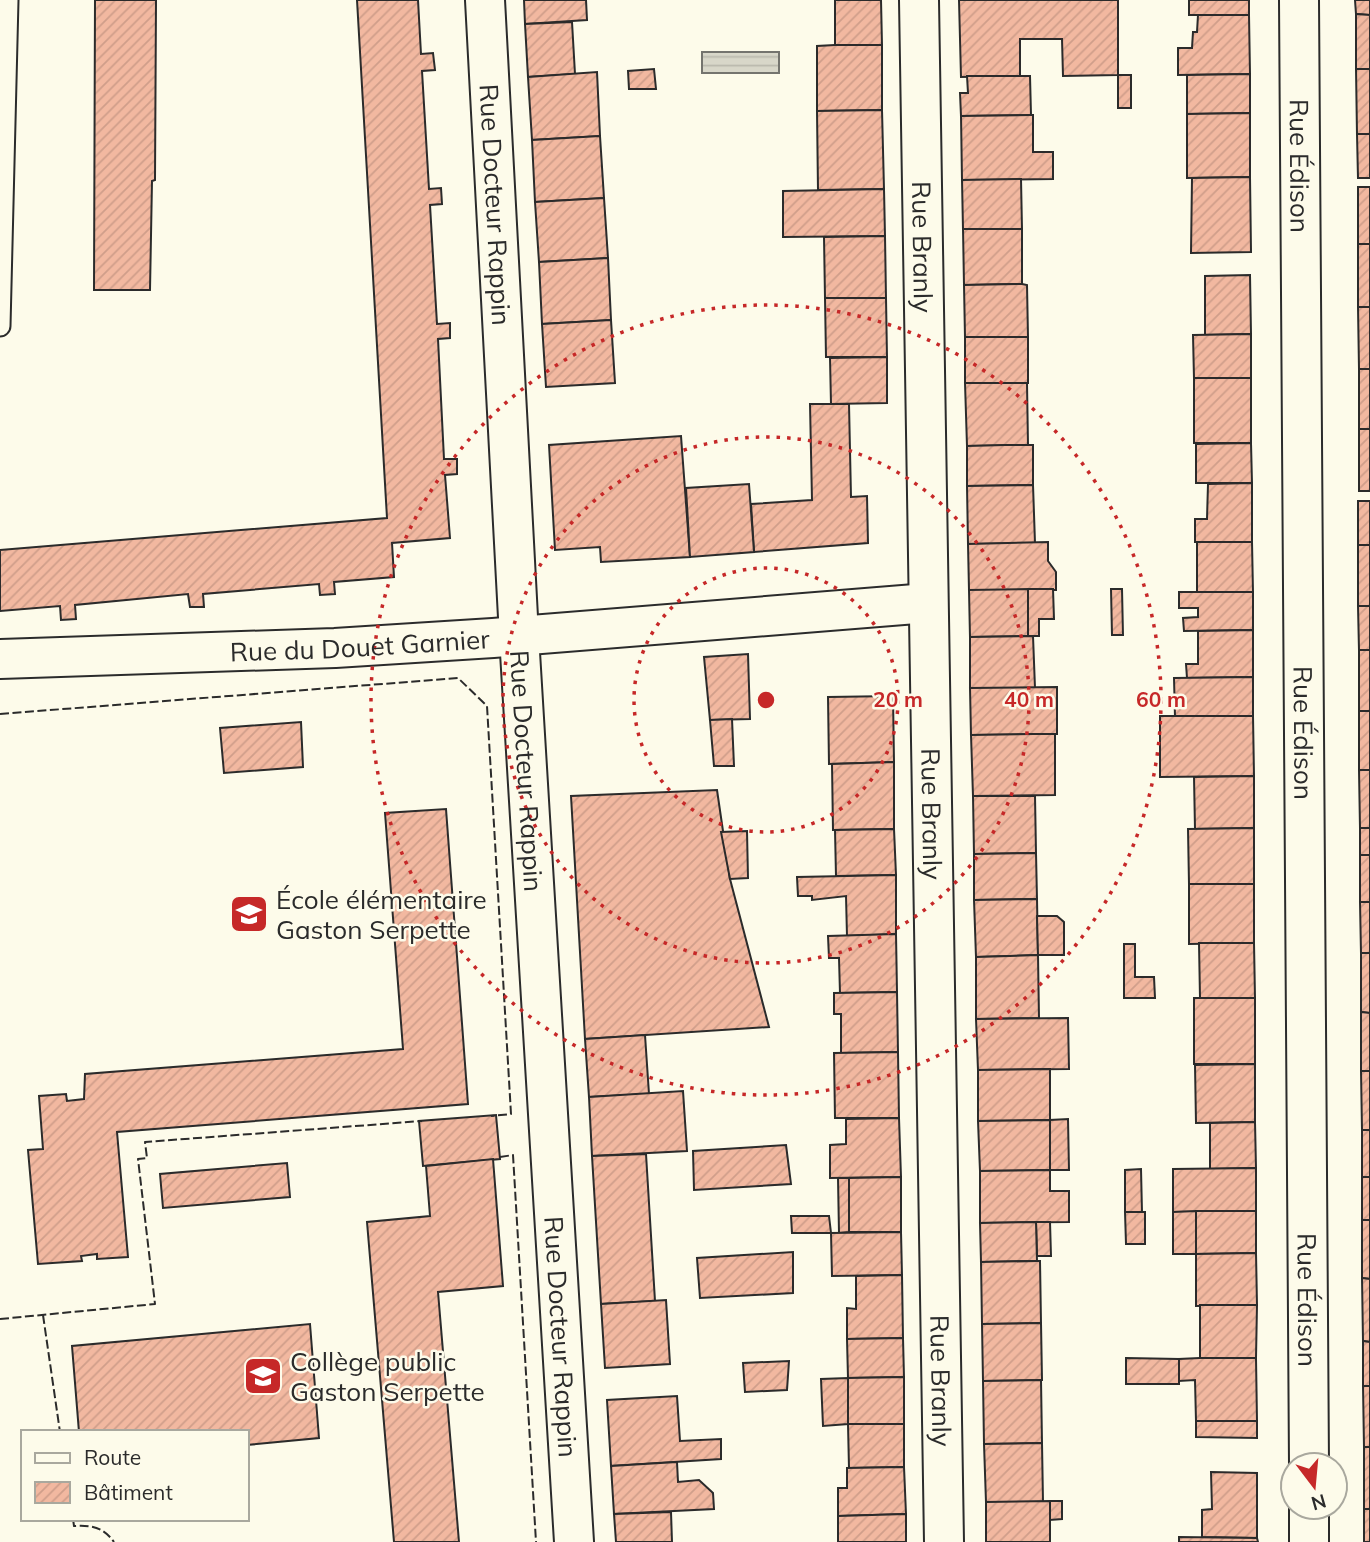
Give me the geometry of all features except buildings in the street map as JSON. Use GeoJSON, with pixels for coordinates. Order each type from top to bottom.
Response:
{"type":"FeatureCollection","features":[{"type":"Feature","properties":{"kind":"street","name":"Rue Docteur Rappin"},"geometry":{"type":"LineString","coordinates":[[485,0],[519,636],[574,1542]]}},
{"type":"Feature","properties":{"kind":"street","name":"Rue Branly"},"geometry":{"type":"LineString","coordinates":[[919,0],[944,1542]]}},
{"type":"Feature","properties":{"kind":"street","name":"Rue Édison"},"geometry":{"type":"LineString","coordinates":[[1299,0],[1308,1451]]}},
{"type":"Feature","properties":{"kind":"street","name":"Rue du Douet Garnier"},"geometry":{"type":"LineString","coordinates":[[0,659],[335,648],[928,603]]}},
{"type":"Feature","properties":{"kind":"street"},"geometry":{"type":"LineString","coordinates":[[1309,1521],[1309,1542]]}},
{"type":"Feature","properties":{"kind":"lane"},"geometry":{"type":"LineString","coordinates":[[0,326],[8,0]]}},
{"type":"Feature","properties":{"kind":"shaded area"},"geometry":{"type":"Polygon","coordinates":[[[702,52],[779,52],[779,73],[702,73],[702,52]]]}},
{"type":"Feature","properties":{"kind":"fence"},"geometry":{"type":"LineString","coordinates":[[0,714],[458,678],[487,706],[511,1114],[491,1116]]}},
{"type":"Feature","properties":{"kind":"fence"},"geometry":{"type":"LineString","coordinates":[[0,1319],[155,1304],[138,1159],[147,1158],[145,1142],[422,1121]]}},
{"type":"Feature","properties":{"kind":"fence"},"geometry":{"type":"LineString","coordinates":[[500,1157],[513,1155],[536,1542]]}},
{"type":"Feature","properties":{"kind":"fence"},"geometry":{"type":"LineString","coordinates":[[43,1315],[60,1430]]}},
{"type":"Feature","properties":{"kind":"fence"},"geometry":{"type":"LineString","coordinates":[[73,1521],[74,1526],[97,1528],[114,1542]]}},
{"type":"Feature","properties":{"kind":"place","name":"École élémentaire Gaston Serpette"},"geometry":{"type":"Point","coordinates":[249,914]}},
{"type":"Feature","properties":{"kind":"place","name":"Collège public Gaston Serpette"},"geometry":{"type":"Point","coordinates":[263,1376]}}]}
